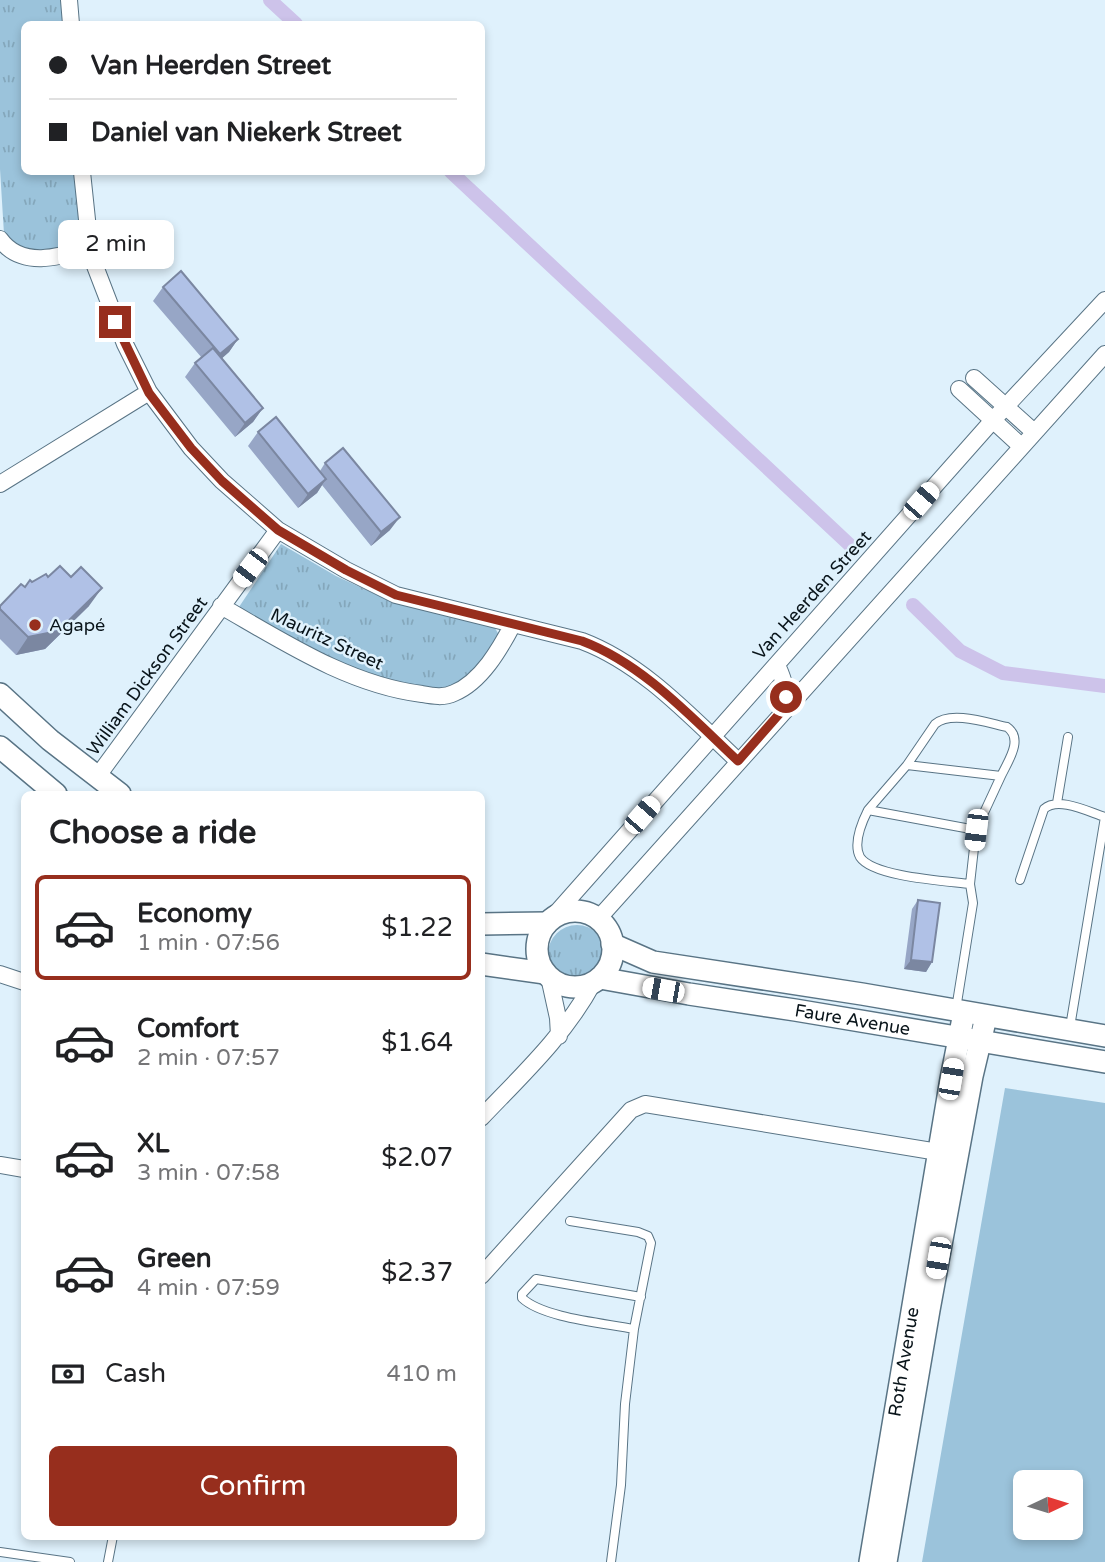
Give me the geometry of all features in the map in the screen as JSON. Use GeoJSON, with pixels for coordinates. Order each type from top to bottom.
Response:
{"type":"FeatureCollection","features":[{"type":"Feature","properties":{"kind":"street"},"geometry":{"type":"LineString","coordinates":[[69,0],[71,21]]}},
{"type":"Feature","properties":{"kind":"street"},"geometry":{"type":"LineString","coordinates":[[82,175],[90,248],[115,322],[149,393],[191,448],[222,481],[278,530],[346,570],[396,595],[582,641],[602,649],[646,678],[738,761]]}},
{"type":"Feature","properties":{"kind":"street"},"geometry":{"type":"LineString","coordinates":[[0,239],[7,249],[18,255],[39,259],[90,248]]}},
{"type":"Feature","properties":{"kind":"street","name":"Van Heerden Street"},"geometry":{"type":"LineString","coordinates":[[549,921],[1006,405],[1099,318],[1105,300]]}},
{"type":"Feature","properties":{"kind":"street"},"geometry":{"type":"LineString","coordinates":[[598,919],[1105,354]]}},
{"type":"Feature","properties":{"kind":"street"},"geometry":{"type":"LineString","coordinates":[[974,379],[1034,432]]}},
{"type":"Feature","properties":{"kind":"street"},"geometry":{"type":"LineString","coordinates":[[959,389],[1021,446]]}},
{"type":"Feature","properties":{"kind":"street"},"geometry":{"type":"LineString","coordinates":[[0,484],[149,393]]}},
{"type":"Feature","properties":{"kind":"street","name":"William Dickson Street"},"geometry":{"type":"LineString","coordinates":[[97,777],[278,530]]}},
{"type":"Feature","properties":{"kind":"street","name":"Mauritz Street"},"geometry":{"type":"LineString","coordinates":[[221,606],[299,651],[356,678],[398,691],[435,696],[444,696],[466,686],[486,666],[513,624]]}},
{"type":"Feature","properties":{"kind":"street"},"geometry":{"type":"LineString","coordinates":[[777,665],[786,689],[781,712]]}},
{"type":"Feature","properties":{"kind":"street"},"geometry":{"type":"LineString","coordinates":[[1,698],[114,791]]}},
{"type":"Feature","properties":{"kind":"street"},"geometry":{"type":"LineString","coordinates":[[0,747],[52,791]]}},
{"type":"Feature","properties":{"kind":"street"},"geometry":{"type":"LineString","coordinates":[[58,791],[79,764]]}},
{"type":"Feature","properties":{"kind":"street"},"geometry":{"type":"LineString","coordinates":[[485,924],[549,921],[570,911],[579,911],[598,919],[607,929],[612,944],[611,959],[559,1036],[485,1114]]}},
{"type":"Feature","properties":{"kind":"street"},"geometry":{"type":"LineString","coordinates":[[549,921],[537,943],[540,964],[547,975],[558,1018],[559,1036]]}},
{"type":"Feature","properties":{"kind":"street","name":"Faure Avenue"},"geometry":{"type":"LineString","coordinates":[[612,944],[653,962],[1105,1036]]}},
{"type":"Feature","properties":{"kind":"street"},"geometry":{"type":"LineString","coordinates":[[485,965],[547,975],[570,987],[585,986],[596,980]]}},
{"type":"Feature","properties":{"kind":"street"},"geometry":{"type":"LineString","coordinates":[[0,974],[21,981]]}},
{"type":"Feature","properties":{"kind":"street","name":"Faure Avenue"},"geometry":{"type":"LineString","coordinates":[[596,980],[1105,1062]]}},
{"type":"Feature","properties":{"kind":"street"},"geometry":{"type":"LineString","coordinates":[[794,984],[795,1010]]}},
{"type":"Feature","properties":{"kind":"street","name":"Roth Avenue"},"geometry":{"type":"LineString","coordinates":[[870,1562],[958,1038],[960,1012]]}},
{"type":"Feature","properties":{"kind":"street","name":"Roth Avenue"},"geometry":{"type":"LineString","coordinates":[[886,1562],[929,1310],[972,1076],[986,1017]]}},
{"type":"Feature","properties":{"kind":"street"},"geometry":{"type":"LineString","coordinates":[[485,1272],[631,1110],[645,1104],[939,1152]]}},
{"type":"Feature","properties":{"kind":"street"},"geometry":{"type":"LineString","coordinates":[[0,1165],[21,1168]]}},
{"type":"Feature","properties":{"kind":"lane"},"geometry":{"type":"LineString","coordinates":[[960,1012],[973,903],[970,884],[976,830],[1016,741],[1012,730],[1007,727],[951,716],[935,724],[907,765],[868,810],[863,819],[858,847],[864,861],[895,874],[970,884]]}},
{"type":"Feature","properties":{"kind":"lane"},"geometry":{"type":"LineString","coordinates":[[1057,803],[1069,737]]}},
{"type":"Feature","properties":{"kind":"lane"},"geometry":{"type":"LineString","coordinates":[[907,765],[1001,776]]}},
{"type":"Feature","properties":{"kind":"lane"},"geometry":{"type":"LineString","coordinates":[[1020,880],[1044,809],[1057,803],[1105,817],[1069,1030]]}},
{"type":"Feature","properties":{"kind":"lane"},"geometry":{"type":"LineString","coordinates":[[868,810],[976,830]]}},
{"type":"Feature","properties":{"kind":"lane"},"geometry":{"type":"LineString","coordinates":[[570,1221],[638,1232],[648,1236],[651,1243],[634,1329],[625,1404],[621,1485],[611,1562]]}},
{"type":"Feature","properties":{"kind":"lane"},"geometry":{"type":"LineString","coordinates":[[634,1329],[554,1314],[528,1304],[522,1294],[536,1279],[641,1297]]}},
{"type":"Feature","properties":{"kind":"lane"},"geometry":{"type":"LineString","coordinates":[[108,1562],[112,1540]]}},
{"type":"Feature","properties":{"kind":"lane"},"geometry":{"type":"LineString","coordinates":[[0,1552],[70,1562]]}},
{"type":"Feature","properties":{"kind":"green space"},"geometry":{"type":"Polygon","coordinates":[[[0,0],[62,0],[65,21],[21,21],[21,175],[77,175],[83,237],[78,244],[37,257],[14,247],[4,234],[0,169],[0,0]]]}},
{"type":"Feature","properties":{"kind":"green space"},"geometry":{"type":"Polygon","coordinates":[[[281,544],[336,576],[386,599],[495,628],[499,635],[495,648],[454,691],[392,684],[313,652],[239,607],[281,544]]]}},
{"type":"Feature","properties":{"kind":"green space"},"geometry":{"type":"Polygon","coordinates":[[[571,925],[583,925],[598,933],[606,948],[606,960],[598,975],[583,983],[571,983],[556,975],[548,960],[548,948],[556,933],[571,925]]]}},
{"type":"Feature","properties":{"kind":"green space"},"geometry":{"type":"Polygon","coordinates":[[[1005,1088],[1105,1103],[1105,1562],[922,1562],[1005,1088]]]}},
{"type":"Feature","properties":{"kind":"building"},"geometry":{"type":"Polygon","coordinates":[[[181,271],[238,339],[220,354],[163,287],[181,271]]]}},
{"type":"Feature","properties":{"kind":"building"},"geometry":{"type":"Polygon","coordinates":[[[213,348],[263,408],[245,423],[195,363],[213,348]]]}},
{"type":"Feature","properties":{"kind":"building"},"geometry":{"type":"Polygon","coordinates":[[[276,417],[326,479],[308,494],[258,432],[276,417]]]}},
{"type":"Feature","properties":{"kind":"building"},"geometry":{"type":"Polygon","coordinates":[[[343,448],[400,517],[381,532],[325,463],[343,448]]]}},
{"type":"Feature","properties":{"kind":"building","name":"Agapé"},"geometry":{"type":"Polygon","coordinates":[[[60,566],[71,577],[81,567],[102,588],[58,631],[28,637],[0,606],[21,584],[25,587],[30,580],[32,582],[46,574],[48,577],[60,566]]]}},
{"type":"Feature","properties":{"kind":"building"},"geometry":{"type":"Polygon","coordinates":[[[918,900],[940,903],[932,962],[911,960],[918,900]]]}},
{"type":"Feature","properties":{"kind":"waterway"},"geometry":{"type":"LineString","coordinates":[[270,0],[293,21]]}},
{"type":"Feature","properties":{"kind":"waterway"},"geometry":{"type":"LineString","coordinates":[[454,175],[853,548]]}},
{"type":"Feature","properties":{"kind":"waterway"},"geometry":{"type":"LineString","coordinates":[[913,605],[960,651],[1003,673],[1105,686]]}},
{"type":"Feature","properties":{"kind":"place","name":"Agapé"},"geometry":{"type":"Point","coordinates":[35,625]}},
{"type":"Feature","properties":{"kind":"route"},"geometry":{"type":"LineString","coordinates":[[115,322],[149,393],[191,448],[222,481],[278,530],[346,570],[396,595],[582,641],[602,649],[646,678],[738,761],[781,712],[786,697]]}}]}
